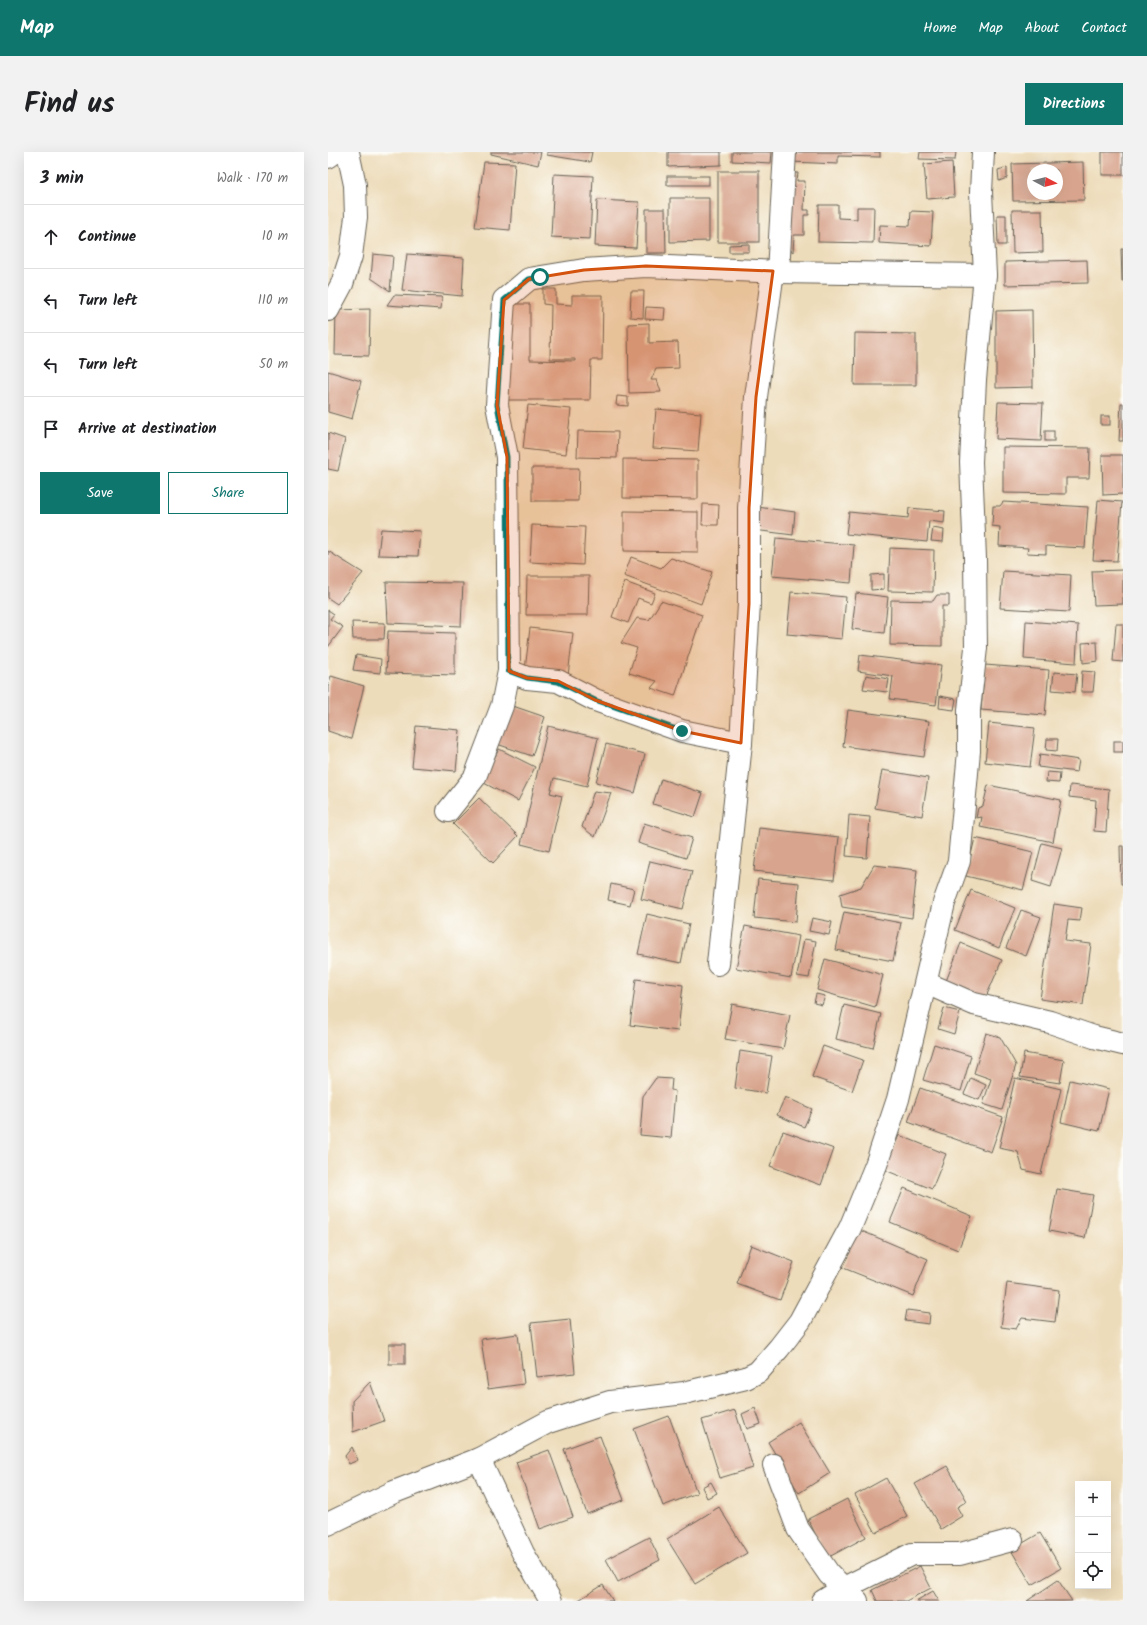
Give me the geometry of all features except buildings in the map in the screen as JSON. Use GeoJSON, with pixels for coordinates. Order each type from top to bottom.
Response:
{"type":"FeatureCollection","features":[{"type":"Feature","properties":{"kind":"street"},"geometry":{"type":"LineString","coordinates":[[328,157],[334,152]]}},
{"type":"Feature","properties":{"kind":"street"},"geometry":{"type":"LineString","coordinates":[[328,310],[342,284],[351,256],[356,217],[356,185],[348,152]]}},
{"type":"Feature","properties":{"kind":"street"},"geometry":{"type":"LineString","coordinates":[[718,964],[741,743],[749,604],[749,508],[756,396],[776,272],[785,152]]}},
{"type":"Feature","properties":{"kind":"street"},"geometry":{"type":"LineString","coordinates":[[328,1524],[394,1492],[479,1459],[548,1422],[610,1402],[684,1393],[746,1378],[758,1372],[800,1321],[850,1228],[876,1165],[898,1099],[944,902],[959,861],[969,751],[969,710],[976,648],[975,558],[971,462],[975,380],[985,275],[981,192],[983,152]]}},
{"type":"Feature","properties":{"kind":"street"},"geometry":{"type":"LineString","coordinates":[[448,811],[475,777],[502,706],[508,671],[507,457],[497,405],[504,300],[529,279],[584,270],[646,266],[776,272],[985,275]]}},
{"type":"Feature","properties":{"kind":"street"},"geometry":{"type":"LineString","coordinates":[[508,671],[527,678],[558,682],[595,700],[682,731],[741,743]]}},
{"type":"Feature","properties":{"kind":"street"},"geometry":{"type":"LineString","coordinates":[[926,983],[974,1004],[1050,1022],[1094,1037],[1123,1044]]}},
{"type":"Feature","properties":{"kind":"street"},"geometry":{"type":"LineString","coordinates":[[479,1459],[523,1553],[551,1601]]}},
{"type":"Feature","properties":{"kind":"street"},"geometry":{"type":"LineString","coordinates":[[774,1465],[798,1528],[829,1574],[850,1594]]}},
{"type":"Feature","properties":{"kind":"street"},"geometry":{"type":"LineString","coordinates":[[823,1601],[850,1594],[912,1554],[960,1554],[1012,1540]]}},
{"type":"Feature","properties":{"kind":"highlighted area"},"geometry":{"type":"Polygon","coordinates":[[[646,266],[773,271],[756,397],[749,508],[749,604],[741,743],[682,731],[595,700],[558,681],[527,678],[509,671],[507,457],[497,405],[500,344],[504,300],[529,279],[584,270],[646,266]]]}},
{"type":"Feature","properties":{"kind":"route"},"geometry":{"type":"LineString","coordinates":[[540,277],[529,279],[504,300],[500,344],[497,405],[507,457],[508,671],[527,678],[558,682],[595,700],[630,711],[682,731]]}}]}
